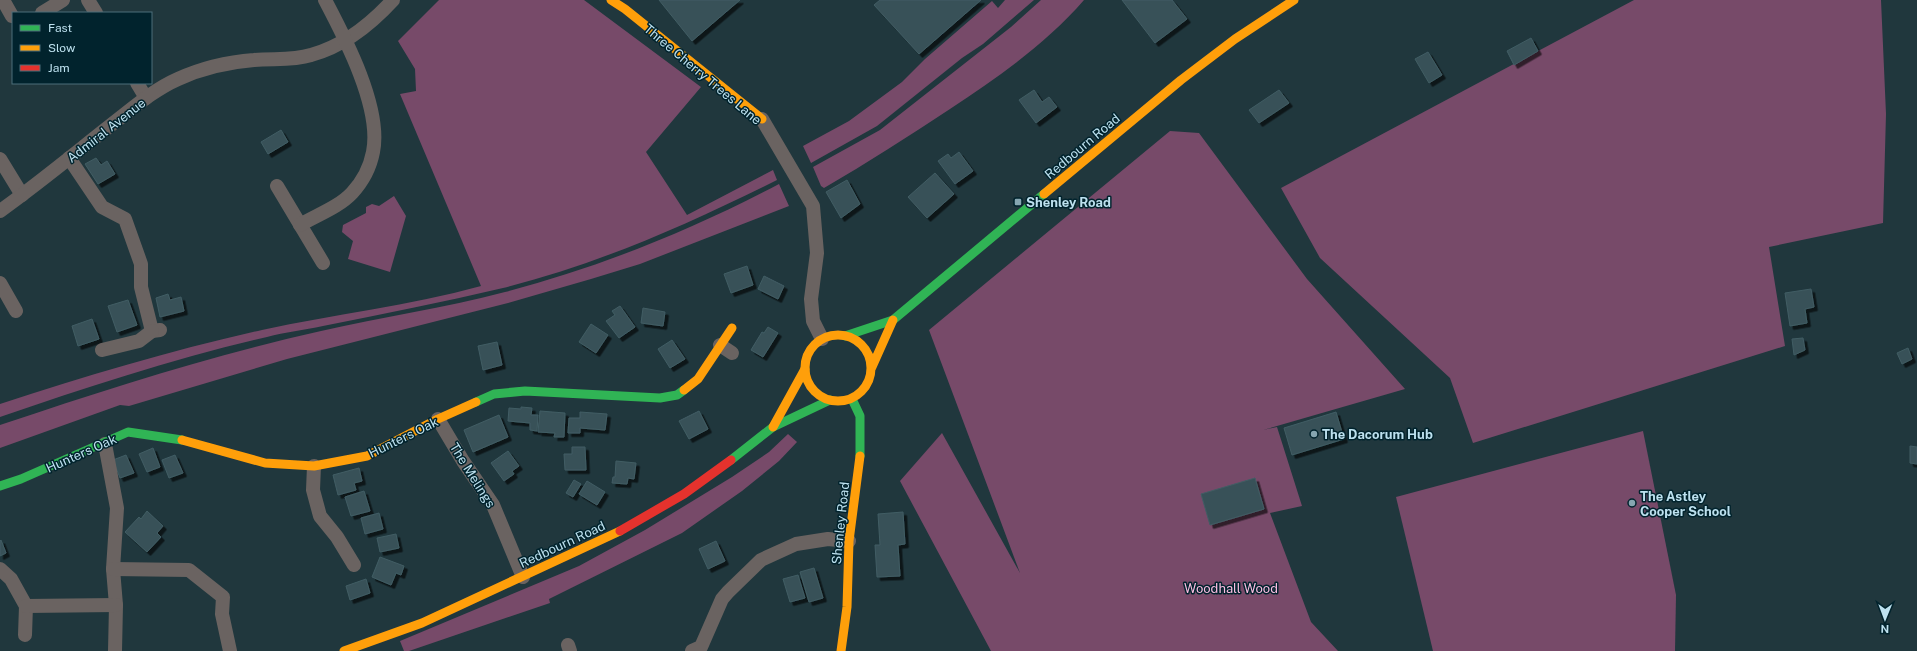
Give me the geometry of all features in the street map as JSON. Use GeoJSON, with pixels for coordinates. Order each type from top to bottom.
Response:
{"type":"FeatureCollection","features":[{"type":"Feature","properties":{"kind":"main road","name":"Three Cherry Trees Lane"},"geometry":{"type":"LineString","coordinates":[[611,0],[625,8],[762,119]]}},
{"type":"Feature","properties":{"kind":"main road","name":"Redbourn Road"},"geometry":{"type":"LineString","coordinates":[[846,336],[893,320],[1182,80],[1235,39],[1294,0]]}},
{"type":"Feature","properties":{"kind":"main road","name":"Redbourn Road"},"geometry":{"type":"LineString","coordinates":[[872,367],[893,320]]}},
{"type":"Feature","properties":{"kind":"main road","name":"Hunters Oak"},"geometry":{"type":"LineString","coordinates":[[0,486],[21,479],[105,444],[128,432],[182,440],[265,463],[314,466],[367,456],[438,419],[494,394],[525,391],[660,398],[677,395],[698,378],[732,328]]}},
{"type":"Feature","properties":{"kind":"main road"},"geometry":{"type":"LineString","coordinates":[[831,336],[846,336],[859,342],[866,349],[872,367],[867,386],[852,399],[845,401],[830,400],[820,396],[812,389],[807,380],[805,369],[809,352],[814,345],[822,339],[831,336]]}},
{"type":"Feature","properties":{"kind":"main road","name":"Redbourn Road"},"geometry":{"type":"LineString","coordinates":[[773,427],[805,369]]}},
{"type":"Feature","properties":{"kind":"main road","name":"Shenley Road"},"geometry":{"type":"LineString","coordinates":[[841,651],[846,607],[849,541],[861,446],[860,416],[852,399]]}},
{"type":"Feature","properties":{"kind":"main road","name":"Redbourn Road"},"geometry":{"type":"LineString","coordinates":[[344,651],[422,623],[617,533],[684,494],[713,474],[773,427],[830,400]]}},
{"type":"Feature","properties":{"kind":"street"},"geometry":{"type":"LineString","coordinates":[[3,0],[8,17]]}},
{"type":"Feature","properties":{"kind":"street"},"geometry":{"type":"LineString","coordinates":[[44,12],[63,0]]}},
{"type":"Feature","properties":{"kind":"street"},"geometry":{"type":"LineString","coordinates":[[88,0],[95,12]]}},
{"type":"Feature","properties":{"kind":"street"},"geometry":{"type":"LineString","coordinates":[[300,225],[351,194],[368,169],[373,152],[374,134],[371,112],[346,40],[325,0]]}},
{"type":"Feature","properties":{"kind":"street","name":"Admiral Avenue"},"geometry":{"type":"LineString","coordinates":[[0,211],[146,98],[176,80],[202,69],[255,60],[288,60],[312,55],[346,40],[374,20],[393,0]]}},
{"type":"Feature","properties":{"kind":"street"},"geometry":{"type":"LineString","coordinates":[[139,84],[146,98]]}},
{"type":"Feature","properties":{"kind":"street","name":"Three Cherry Trees Lane"},"geometry":{"type":"LineString","coordinates":[[762,119],[813,206],[817,253],[811,299],[813,321],[822,339]]}},
{"type":"Feature","properties":{"kind":"street"},"geometry":{"type":"LineString","coordinates":[[69,158],[102,207],[126,219],[141,264],[141,287],[156,330],[139,341],[102,350]]}},
{"type":"Feature","properties":{"kind":"street"},"geometry":{"type":"LineString","coordinates":[[0,159],[22,195]]}},
{"type":"Feature","properties":{"kind":"street"},"geometry":{"type":"LineString","coordinates":[[276,186],[323,263]]}},
{"type":"Feature","properties":{"kind":"street"},"geometry":{"type":"LineString","coordinates":[[0,283],[16,311]]}},
{"type":"Feature","properties":{"kind":"street"},"geometry":{"type":"LineString","coordinates":[[720,345],[732,353]]}},
{"type":"Feature","properties":{"kind":"street","name":"The Melings"},"geometry":{"type":"LineString","coordinates":[[438,419],[463,461],[493,504],[523,577]]}},
{"type":"Feature","properties":{"kind":"street"},"geometry":{"type":"LineString","coordinates":[[105,444],[117,508],[113,568],[116,606],[115,651]]}},
{"type":"Feature","properties":{"kind":"street"},"geometry":{"type":"LineString","coordinates":[[314,466],[313,490],[320,516],[337,537],[354,565]]}},
{"type":"Feature","properties":{"kind":"street"},"geometry":{"type":"LineString","coordinates":[[699,650],[722,599],[761,560],[796,544],[828,539],[849,541]]}},
{"type":"Feature","properties":{"kind":"street"},"geometry":{"type":"LineString","coordinates":[[113,568],[189,570],[223,597],[222,614],[230,651]]}},
{"type":"Feature","properties":{"kind":"street"},"geometry":{"type":"LineString","coordinates":[[0,569],[11,580],[26,606],[25,635]]}},
{"type":"Feature","properties":{"kind":"street"},"geometry":{"type":"LineString","coordinates":[[26,606],[116,606]]}},
{"type":"Feature","properties":{"kind":"green space"},"geometry":{"type":"Polygon","coordinates":[[[439,0],[584,0],[701,87],[646,152],[687,215],[773,170],[777,180],[643,242],[539,278],[458,298],[233,345],[132,374],[0,417],[0,404],[163,355],[289,324],[427,299],[481,286],[400,94],[416,91],[415,69],[398,41],[439,0]]]}},
{"type":"Feature","properties":{"kind":"green space"},"geometry":{"type":"Polygon","coordinates":[[[1005,0],[1034,0],[983,44],[962,58],[877,126],[811,163],[803,146],[849,121],[902,82],[925,59],[992,1],[998,8],[1005,0]]]}},
{"type":"Feature","properties":{"kind":"green space"},"geometry":{"type":"Polygon","coordinates":[[[1041,0],[1084,0],[1038,45],[986,85],[856,169],[824,188],[821,186],[813,167],[880,130],[1011,27],[1041,0]]]}},
{"type":"Feature","properties":{"kind":"green space"},"geometry":{"type":"Polygon","coordinates":[[[1634,0],[1881,0],[1886,114],[1883,223],[1769,247],[1785,346],[1473,443],[1450,378],[1320,258],[1281,188],[1634,0]]]}},
{"type":"Feature","properties":{"kind":"green space","name":"Woodhall Wood"},"geometry":{"type":"Polygon","coordinates":[[[1170,131],[1199,133],[1307,279],[1405,389],[1263,430],[1277,427],[1302,506],[1270,513],[1311,622],[1338,651],[991,651],[900,481],[942,433],[1020,573],[929,330],[1170,131]]]}},
{"type":"Feature","properties":{"kind":"green space"},"geometry":{"type":"Polygon","coordinates":[[[779,184],[789,206],[640,264],[508,303],[287,359],[129,406],[120,405],[0,448],[0,425],[81,398],[200,362],[281,340],[482,298],[576,271],[679,232],[779,184]]]}},
{"type":"Feature","properties":{"kind":"green space"},"geometry":{"type":"Polygon","coordinates":[[[394,196],[406,216],[390,272],[348,259],[353,241],[342,232],[343,225],[366,213],[366,207],[372,204],[379,206],[394,196]]]}},
{"type":"Feature","properties":{"kind":"green space"},"geometry":{"type":"Polygon","coordinates":[[[1643,431],[1676,595],[1675,651],[1433,651],[1396,497],[1643,431]]]}},
{"type":"Feature","properties":{"kind":"green space"},"geometry":{"type":"Polygon","coordinates":[[[788,434],[797,442],[779,461],[742,491],[682,533],[549,599],[550,603],[409,651],[404,651],[400,641],[579,566],[645,530],[732,477],[769,452],[788,434]]]}},
{"type":"Feature","properties":{"kind":"building"},"geometry":{"type":"Polygon","coordinates":[[[659,0],[740,0],[692,41],[659,0]]]}},
{"type":"Feature","properties":{"kind":"building"},"geometry":{"type":"Polygon","coordinates":[[[880,0],[981,0],[919,54],[874,5],[880,0]]]}},
{"type":"Feature","properties":{"kind":"building"},"geometry":{"type":"Polygon","coordinates":[[[1122,0],[1172,0],[1187,19],[1155,43],[1122,0]]]}},
{"type":"Feature","properties":{"kind":"building"},"geometry":{"type":"Polygon","coordinates":[[[1531,38],[1538,51],[1514,65],[1507,51],[1531,38]]]}},
{"type":"Feature","properties":{"kind":"building"},"geometry":{"type":"Polygon","coordinates":[[[1428,52],[1442,75],[1429,83],[1415,59],[1428,52]]]}},
{"type":"Feature","properties":{"kind":"building"},"geometry":{"type":"Polygon","coordinates":[[[1034,90],[1042,102],[1049,97],[1057,107],[1036,123],[1019,100],[1034,90]]]}},
{"type":"Feature","properties":{"kind":"building"},"geometry":{"type":"Polygon","coordinates":[[[1279,90],[1289,103],[1259,123],[1249,110],[1279,90]]]}},
{"type":"Feature","properties":{"kind":"building"},"geometry":{"type":"Polygon","coordinates":[[[281,130],[288,142],[268,154],[261,142],[281,130]]]}},
{"type":"Feature","properties":{"kind":"building"},"geometry":{"type":"Polygon","coordinates":[[[959,152],[973,171],[955,184],[938,161],[948,154],[951,158],[959,152]]]}},
{"type":"Feature","properties":{"kind":"building"},"geometry":{"type":"Polygon","coordinates":[[[96,158],[101,165],[107,161],[115,174],[98,184],[85,164],[96,158]]]}},
{"type":"Feature","properties":{"kind":"building"},"geometry":{"type":"Polygon","coordinates":[[[935,173],[954,194],[927,218],[908,197],[935,173]]]}},
{"type":"Feature","properties":{"kind":"building"},"geometry":{"type":"Polygon","coordinates":[[[847,180],[860,204],[841,218],[826,192],[847,180]]]}},
{"type":"Feature","properties":{"kind":"building"},"geometry":{"type":"Polygon","coordinates":[[[747,266],[753,285],[731,293],[724,274],[747,266]]]}},
{"type":"Feature","properties":{"kind":"building"},"geometry":{"type":"Polygon","coordinates":[[[764,276],[784,286],[778,299],[758,289],[764,276]]]}},
{"type":"Feature","properties":{"kind":"building"},"geometry":{"type":"Polygon","coordinates":[[[1811,289],[1814,307],[1805,309],[1807,323],[1790,326],[1785,293],[1811,289]]]}},
{"type":"Feature","properties":{"kind":"building"},"geometry":{"type":"Polygon","coordinates":[[[168,294],[170,300],[181,297],[184,311],[160,317],[156,298],[168,294]]]}},
{"type":"Feature","properties":{"kind":"building"},"geometry":{"type":"Polygon","coordinates":[[[128,300],[137,325],[117,332],[108,306],[128,300]]]}},
{"type":"Feature","properties":{"kind":"building"},"geometry":{"type":"Polygon","coordinates":[[[620,306],[635,327],[619,338],[606,321],[615,315],[612,311],[620,306]]]}},
{"type":"Feature","properties":{"kind":"building"},"geometry":{"type":"Polygon","coordinates":[[[643,308],[665,312],[663,326],[641,323],[643,308]]]}},
{"type":"Feature","properties":{"kind":"building"},"geometry":{"type":"Polygon","coordinates":[[[92,319],[99,339],[78,346],[72,326],[92,319]]]}},
{"type":"Feature","properties":{"kind":"building"},"geometry":{"type":"Polygon","coordinates":[[[591,324],[608,335],[596,353],[579,342],[591,324]]]}},
{"type":"Feature","properties":{"kind":"building"},"geometry":{"type":"Polygon","coordinates":[[[768,327],[778,333],[763,357],[751,350],[762,332],[764,333],[768,327]]]}},
{"type":"Feature","properties":{"kind":"building"},"geometry":{"type":"Polygon","coordinates":[[[1803,338],[1805,350],[1794,355],[1792,339],[1803,338]]]}},
{"type":"Feature","properties":{"kind":"building"},"geometry":{"type":"Polygon","coordinates":[[[672,340],[685,359],[670,368],[658,349],[672,340]]]}},
{"type":"Feature","properties":{"kind":"building"},"geometry":{"type":"Polygon","coordinates":[[[497,342],[502,365],[483,370],[478,346],[497,342]]]}},
{"type":"Feature","properties":{"kind":"building"},"geometry":{"type":"Polygon","coordinates":[[[1908,348],[1912,359],[1902,364],[1897,353],[1908,348]]]}},
{"type":"Feature","properties":{"kind":"building"},"geometry":{"type":"Polygon","coordinates":[[[521,407],[532,408],[531,415],[538,415],[537,431],[530,430],[530,423],[508,421],[509,408],[521,409],[521,407]]]}},
{"type":"Feature","properties":{"kind":"building"},"geometry":{"type":"Polygon","coordinates":[[[540,411],[565,413],[564,437],[554,437],[555,433],[538,432],[540,411]]]}},
{"type":"Feature","properties":{"kind":"building"},"geometry":{"type":"Polygon","coordinates":[[[699,411],[708,429],[689,439],[679,421],[699,411]]]}},
{"type":"Feature","properties":{"kind":"building"},"geometry":{"type":"Polygon","coordinates":[[[580,412],[607,414],[605,430],[580,428],[580,433],[568,433],[569,418],[580,418],[580,412]]]}},
{"type":"Feature","properties":{"kind":"building","name":"The Dacorum Hub"},"geometry":{"type":"Polygon","coordinates":[[[1336,412],[1344,439],[1292,455],[1284,428],[1336,412]]]}},
{"type":"Feature","properties":{"kind":"building"},"geometry":{"type":"Polygon","coordinates":[[[499,415],[508,437],[473,452],[464,430],[499,415]]]}},
{"type":"Feature","properties":{"kind":"building"},"geometry":{"type":"Polygon","coordinates":[[[1910,446],[1917,447],[1917,464],[1910,463],[1910,446]]]}},
{"type":"Feature","properties":{"kind":"building"},"geometry":{"type":"Polygon","coordinates":[[[572,447],[585,447],[586,470],[565,470],[564,454],[572,454],[572,447]]]}},
{"type":"Feature","properties":{"kind":"building"},"geometry":{"type":"Polygon","coordinates":[[[153,448],[160,467],[147,472],[139,454],[153,448]]]}},
{"type":"Feature","properties":{"kind":"building"},"geometry":{"type":"Polygon","coordinates":[[[508,451],[519,466],[512,471],[514,474],[504,481],[491,463],[508,451]]]}},
{"type":"Feature","properties":{"kind":"building"},"geometry":{"type":"Polygon","coordinates":[[[126,455],[134,473],[120,478],[113,460],[126,455]]]}},
{"type":"Feature","properties":{"kind":"building"},"geometry":{"type":"Polygon","coordinates":[[[175,455],[183,473],[169,478],[162,460],[175,455]]]}},
{"type":"Feature","properties":{"kind":"building"},"geometry":{"type":"Polygon","coordinates":[[[616,461],[636,463],[634,479],[628,478],[627,484],[612,483],[613,477],[615,477],[616,461]]]}},
{"type":"Feature","properties":{"kind":"building"},"geometry":{"type":"Polygon","coordinates":[[[359,468],[362,481],[354,483],[356,490],[338,495],[333,475],[359,468]]]}},
{"type":"Feature","properties":{"kind":"building"},"geometry":{"type":"Polygon","coordinates":[[[1255,478],[1264,509],[1210,525],[1201,494],[1255,478]]]}},
{"type":"Feature","properties":{"kind":"building"},"geometry":{"type":"Polygon","coordinates":[[[574,480],[581,484],[573,497],[566,493],[574,480]]]}},
{"type":"Feature","properties":{"kind":"building"},"geometry":{"type":"Polygon","coordinates":[[[587,481],[605,492],[597,505],[579,494],[587,481]]]}},
{"type":"Feature","properties":{"kind":"building"},"geometry":{"type":"Polygon","coordinates":[[[364,491],[370,511],[351,516],[345,497],[364,491]]]}},
{"type":"Feature","properties":{"kind":"building"},"geometry":{"type":"Polygon","coordinates":[[[147,511],[163,526],[157,533],[161,537],[147,552],[125,532],[139,517],[141,519],[147,511]]]}},
{"type":"Feature","properties":{"kind":"building"},"geometry":{"type":"Polygon","coordinates":[[[903,512],[905,544],[898,545],[900,576],[877,577],[875,545],[880,545],[878,514],[903,512]]]}},
{"type":"Feature","properties":{"kind":"building"},"geometry":{"type":"Polygon","coordinates":[[[379,513],[383,529],[365,534],[361,518],[379,513]]]}},
{"type":"Feature","properties":{"kind":"building"},"geometry":{"type":"Polygon","coordinates":[[[396,534],[399,548],[380,552],[377,538],[396,534]]]}},
{"type":"Feature","properties":{"kind":"building"},"geometry":{"type":"Polygon","coordinates":[[[1,540],[6,553],[0,556],[0,541],[1,540]]]}},
{"type":"Feature","properties":{"kind":"building"},"geometry":{"type":"Polygon","coordinates":[[[716,541],[725,561],[708,569],[699,549],[716,541]]]}},
{"type":"Feature","properties":{"kind":"building"},"geometry":{"type":"Polygon","coordinates":[[[380,557],[404,566],[401,575],[396,573],[391,585],[372,577],[380,557]]]}},
{"type":"Feature","properties":{"kind":"building"},"geometry":{"type":"Polygon","coordinates":[[[814,568],[823,598],[809,602],[800,572],[814,568]]]}},
{"type":"Feature","properties":{"kind":"building"},"geometry":{"type":"Polygon","coordinates":[[[798,575],[805,598],[790,602],[783,579],[798,575]]]}},
{"type":"Feature","properties":{"kind":"building"},"geometry":{"type":"Polygon","coordinates":[[[366,579],[370,593],[350,600],[346,586],[366,579]]]}},
{"type":"Feature","properties":{"kind":"traffic: fast"},"geometry":{"type":"LineString","coordinates":[[845,336],[893,320],[1044,194]]}},
{"type":"Feature","properties":{"kind":"traffic: fast"},"geometry":{"type":"LineString","coordinates":[[476,402],[494,394],[525,391],[660,398],[677,395],[684,390]]}},
{"type":"Feature","properties":{"kind":"traffic: fast"},"geometry":{"type":"LineString","coordinates":[[852,399],[860,416],[860,456]]}},
{"type":"Feature","properties":{"kind":"traffic: fast"},"geometry":{"type":"LineString","coordinates":[[731,460],[773,427],[830,400]]}},
{"type":"Feature","properties":{"kind":"traffic: fast"},"geometry":{"type":"LineString","coordinates":[[0,486],[21,479],[128,432],[182,440]]}},
{"type":"Feature","properties":{"kind":"traffic: slow"},"geometry":{"type":"LineString","coordinates":[[611,0],[625,9],[762,119]]}},
{"type":"Feature","properties":{"kind":"traffic: slow"},"geometry":{"type":"LineString","coordinates":[[1044,194],[1181,80],[1235,39],[1294,0]]}},
{"type":"Feature","properties":{"kind":"traffic: slow"},"geometry":{"type":"LineString","coordinates":[[872,367],[893,320]]}},
{"type":"Feature","properties":{"kind":"traffic: slow"},"geometry":{"type":"LineString","coordinates":[[684,390],[698,379],[732,328]]}},
{"type":"Feature","properties":{"kind":"traffic: slow"},"geometry":{"type":"LineString","coordinates":[[832,335],[844,335],[856,340],[866,350],[871,362],[871,368],[869,381],[856,396],[844,401],[832,401],[820,396],[810,386],[805,374],[805,362],[810,350],[820,340],[832,335]]}},
{"type":"Feature","properties":{"kind":"traffic: slow"},"geometry":{"type":"LineString","coordinates":[[773,427],[805,369]]}},
{"type":"Feature","properties":{"kind":"traffic: slow"},"geometry":{"type":"LineString","coordinates":[[182,440],[265,463],[314,466],[367,456],[438,419],[476,402]]}},
{"type":"Feature","properties":{"kind":"traffic: slow"},"geometry":{"type":"LineString","coordinates":[[841,651],[847,607],[849,541],[860,456]]}},
{"type":"Feature","properties":{"kind":"traffic: slow"},"geometry":{"type":"LineString","coordinates":[[344,651],[422,623],[620,531]]}},
{"type":"Feature","properties":{"kind":"traffic: jam"},"geometry":{"type":"LineString","coordinates":[[620,531],[684,494],[731,460]]}},
{"type":"Feature","properties":{"kind":"place","name":"Shenley Road"},"geometry":{"type":"Point","coordinates":[1018,202]}},
{"type":"Feature","properties":{"kind":"place","name":"The Dacorum Hub"},"geometry":{"type":"Point","coordinates":[1314,434]}},
{"type":"Feature","properties":{"kind":"place","name":"The Astley Cooper School"},"geometry":{"type":"Point","coordinates":[1632,503]}}]}
